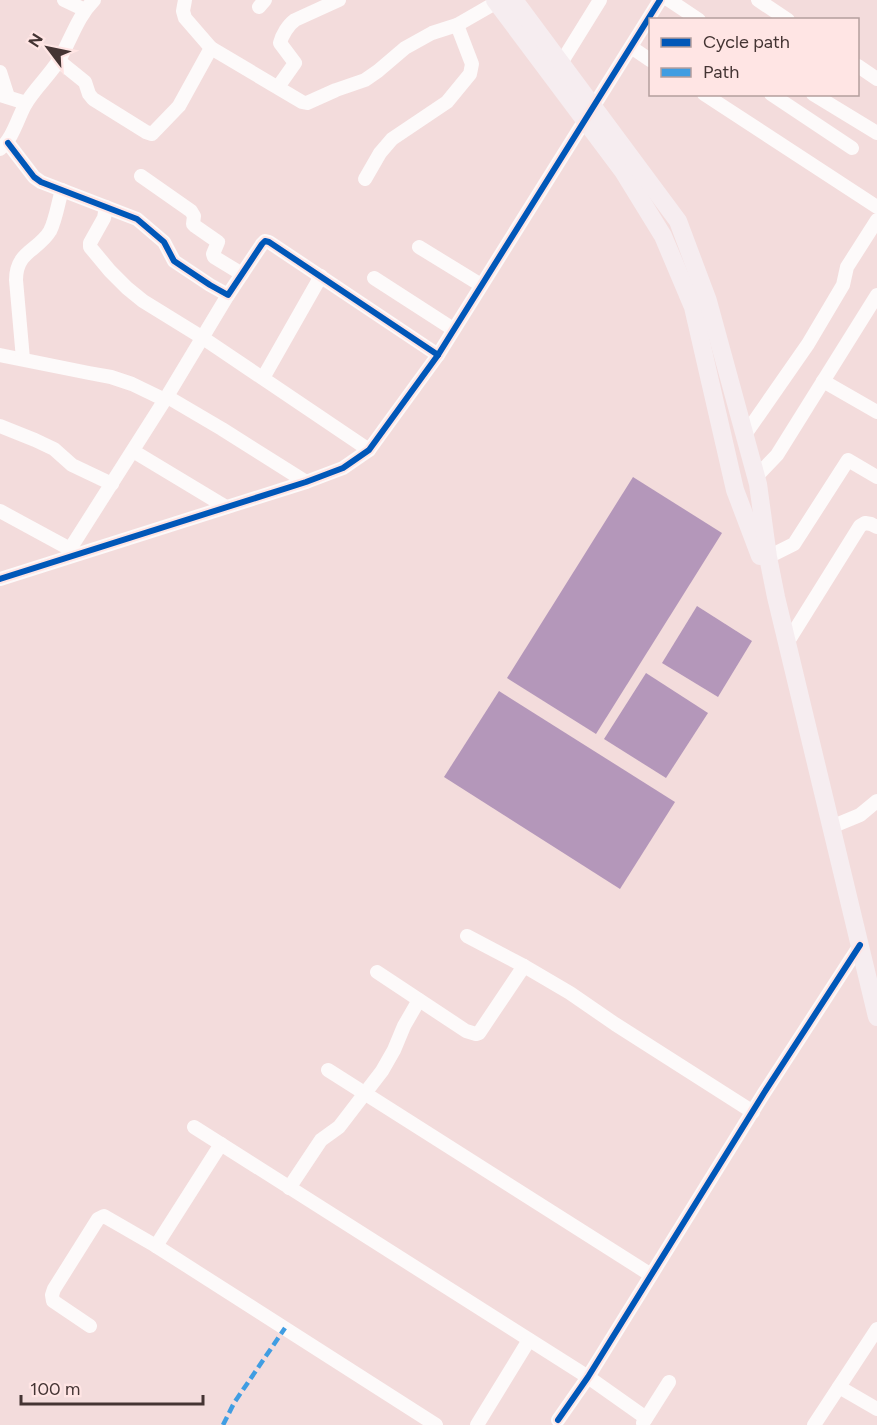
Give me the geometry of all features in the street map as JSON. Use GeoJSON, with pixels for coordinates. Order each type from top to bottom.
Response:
{"type":"FeatureCollection","features":[{"type":"Feature","properties":{"kind":"main road"},"geometry":{"type":"LineString","coordinates":[[502,1],[561,63],[622,171],[663,236],[693,307],[735,490],[776,597]]}},
{"type":"Feature","properties":{"kind":"main road"},"geometry":{"type":"LineString","coordinates":[[502,1],[589,114],[678,221],[708,301],[756,477],[776,597],[877,1017]]}},
{"type":"Feature","properties":{"kind":"street"},"geometry":{"type":"LineString","coordinates":[[64,0],[90,5],[59,61],[26,103],[4,146],[41,182],[137,219],[164,242],[174,261],[228,295]]}},
{"type":"Feature","properties":{"kind":"street"},"geometry":{"type":"LineString","coordinates":[[185,0],[183,11],[185,18],[211,48],[302,102],[309,102],[365,80],[405,48],[502,1]]}},
{"type":"Feature","properties":{"kind":"street"},"geometry":{"type":"LineString","coordinates":[[278,87],[295,63],[280,43],[291,24],[339,0]]}},
{"type":"Feature","properties":{"kind":"street"},"geometry":{"type":"LineString","coordinates":[[561,63],[600,0]]}},
{"type":"Feature","properties":{"kind":"street"},"geometry":{"type":"LineString","coordinates":[[650,18],[660,0]]}},
{"type":"Feature","properties":{"kind":"street"},"geometry":{"type":"LineString","coordinates":[[669,0],[696,18]]}},
{"type":"Feature","properties":{"kind":"street"},"geometry":{"type":"LineString","coordinates":[[758,0],[785,18]]}},
{"type":"Feature","properties":{"kind":"street"},"geometry":{"type":"LineString","coordinates":[[0,579],[73,552],[306,482],[343,468],[369,450],[438,355],[649,19]]}},
{"type":"Feature","properties":{"kind":"street"},"geometry":{"type":"LineString","coordinates":[[365,178],[380,153],[392,139],[447,102],[470,74],[472,64],[456,25]]}},
{"type":"Feature","properties":{"kind":"street"},"geometry":{"type":"LineString","coordinates":[[631,47],[649,59]]}},
{"type":"Feature","properties":{"kind":"street"},"geometry":{"type":"LineString","coordinates":[[59,61],[85,82],[89,95],[97,102],[152,134],[174,113],[211,48]]}},
{"type":"Feature","properties":{"kind":"street"},"geometry":{"type":"LineString","coordinates":[[859,66],[875,73]]}},
{"type":"Feature","properties":{"kind":"street"},"geometry":{"type":"LineString","coordinates":[[0,72],[4,96],[26,103]]}},
{"type":"Feature","properties":{"kind":"street"},"geometry":{"type":"LineString","coordinates":[[707,96],[877,207]]}},
{"type":"Feature","properties":{"kind":"street"},"geometry":{"type":"LineString","coordinates":[[774,96],[852,148]]}},
{"type":"Feature","properties":{"kind":"street"},"geometry":{"type":"LineString","coordinates":[[816,96],[877,133]]}},
{"type":"Feature","properties":{"kind":"street"},"geometry":{"type":"LineString","coordinates":[[141,176],[191,211],[194,216],[193,224],[218,242],[214,257],[242,274]]}},
{"type":"Feature","properties":{"kind":"street"},"geometry":{"type":"LineString","coordinates":[[23,359],[16,271],[22,258],[49,232],[62,190]]}},
{"type":"Feature","properties":{"kind":"street"},"geometry":{"type":"LineString","coordinates":[[105,207],[105,215],[90,247],[110,271],[134,294],[369,450]]}},
{"type":"Feature","properties":{"kind":"street"},"geometry":{"type":"LineString","coordinates":[[744,436],[808,344],[843,285],[847,267],[877,220]]}},
{"type":"Feature","properties":{"kind":"street"},"geometry":{"type":"LineString","coordinates":[[73,552],[228,295],[262,244],[267,241],[438,355]]}},
{"type":"Feature","properties":{"kind":"street"},"geometry":{"type":"LineString","coordinates":[[419,247],[482,285]]}},
{"type":"Feature","properties":{"kind":"street"},"geometry":{"type":"LineString","coordinates":[[263,378],[321,276]]}},
{"type":"Feature","properties":{"kind":"street"},"geometry":{"type":"LineString","coordinates":[[374,278],[453,330]]}},
{"type":"Feature","properties":{"kind":"street"},"geometry":{"type":"LineString","coordinates":[[756,477],[777,455],[877,295]]}},
{"type":"Feature","properties":{"kind":"street"},"geometry":{"type":"LineString","coordinates":[[0,355],[111,377],[161,398],[171,399],[306,482]]}},
{"type":"Feature","properties":{"kind":"street"},"geometry":{"type":"LineString","coordinates":[[824,381],[877,412]]}},
{"type":"Feature","properties":{"kind":"street"},"geometry":{"type":"LineString","coordinates":[[0,426],[54,449],[72,465],[112,484]]}},
{"type":"Feature","properties":{"kind":"street"},"geometry":{"type":"LineString","coordinates":[[132,451],[226,507]]}},
{"type":"Feature","properties":{"kind":"street"},"geometry":{"type":"LineString","coordinates":[[768,557],[794,544],[848,460],[877,477]]}},
{"type":"Feature","properties":{"kind":"street"},"geometry":{"type":"LineString","coordinates":[[0,511],[73,552]]}},
{"type":"Feature","properties":{"kind":"street"},"geometry":{"type":"LineString","coordinates":[[787,643],[860,526],[865,522],[877,527]]}},
{"type":"Feature","properties":{"kind":"street"},"geometry":{"type":"LineString","coordinates":[[831,827],[860,815],[877,801]]}},
{"type":"Feature","properties":{"kind":"street"},"geometry":{"type":"LineString","coordinates":[[468,936],[570,993],[753,1112]]}},
{"type":"Feature","properties":{"kind":"street"},"geometry":{"type":"LineString","coordinates":[[558,1420],[588,1377],[860,945]]}},
{"type":"Feature","properties":{"kind":"street"},"geometry":{"type":"LineString","coordinates":[[377,972],[470,1033],[479,1034],[524,966]]}},
{"type":"Feature","properties":{"kind":"street"},"geometry":{"type":"LineString","coordinates":[[290,1188],[321,1140],[339,1127],[382,1071],[419,1000]]}},
{"type":"Feature","properties":{"kind":"street"},"geometry":{"type":"LineString","coordinates":[[328,1070],[651,1275]]}},
{"type":"Feature","properties":{"kind":"street"},"geometry":{"type":"LineString","coordinates":[[194,1127],[588,1377],[644,1421],[669,1382]]}},
{"type":"Feature","properties":{"kind":"street"},"geometry":{"type":"LineString","coordinates":[[156,1246],[220,1144]]}},
{"type":"Feature","properties":{"kind":"street"},"geometry":{"type":"LineString","coordinates":[[90,1326],[53,1301],[52,1296],[54,1289],[98,1218],[104,1216],[156,1246],[436,1425]]}},
{"type":"Feature","properties":{"kind":"street"},"geometry":{"type":"LineString","coordinates":[[814,1425],[877,1329]]}},
{"type":"Feature","properties":{"kind":"street"},"geometry":{"type":"LineString","coordinates":[[477,1425],[529,1340]]}},
{"type":"Feature","properties":{"kind":"street"},"geometry":{"type":"LineString","coordinates":[[839,1387],[877,1409]]}},
{"type":"Feature","properties":{"kind":"shaded area"},"geometry":{"type":"Polygon","coordinates":[[[633,477],[722,533],[596,734],[507,678],[633,477]]]}},
{"type":"Feature","properties":{"kind":"shaded area"},"geometry":{"type":"Polygon","coordinates":[[[697,606],[752,641],[718,697],[662,663],[697,606]]]}},
{"type":"Feature","properties":{"kind":"shaded area"},"geometry":{"type":"Polygon","coordinates":[[[646,673],[708,713],[666,778],[604,739],[646,673]]]}},
{"type":"Feature","properties":{"kind":"shaded area"},"geometry":{"type":"Polygon","coordinates":[[[499,691],[675,802],[620,889],[444,777],[499,691]]]}},
{"type":"Feature","properties":{"kind":"marked path"},"geometry":{"type":"LineString","coordinates":[[223,1425],[234,1403],[285,1328]]}},
{"type":"Feature","properties":{"kind":"cycle path"},"geometry":{"type":"LineString","coordinates":[[0,579],[306,482],[343,468],[369,450],[438,355],[660,0]]}},
{"type":"Feature","properties":{"kind":"cycle path"},"geometry":{"type":"LineString","coordinates":[[8,143],[34,177],[41,182],[137,219],[164,242],[174,261],[228,295],[262,244],[265,241],[269,242],[438,355]]}},
{"type":"Feature","properties":{"kind":"cycle path"},"geometry":{"type":"LineString","coordinates":[[558,1420],[588,1377],[764,1093],[860,945]]}}]}
